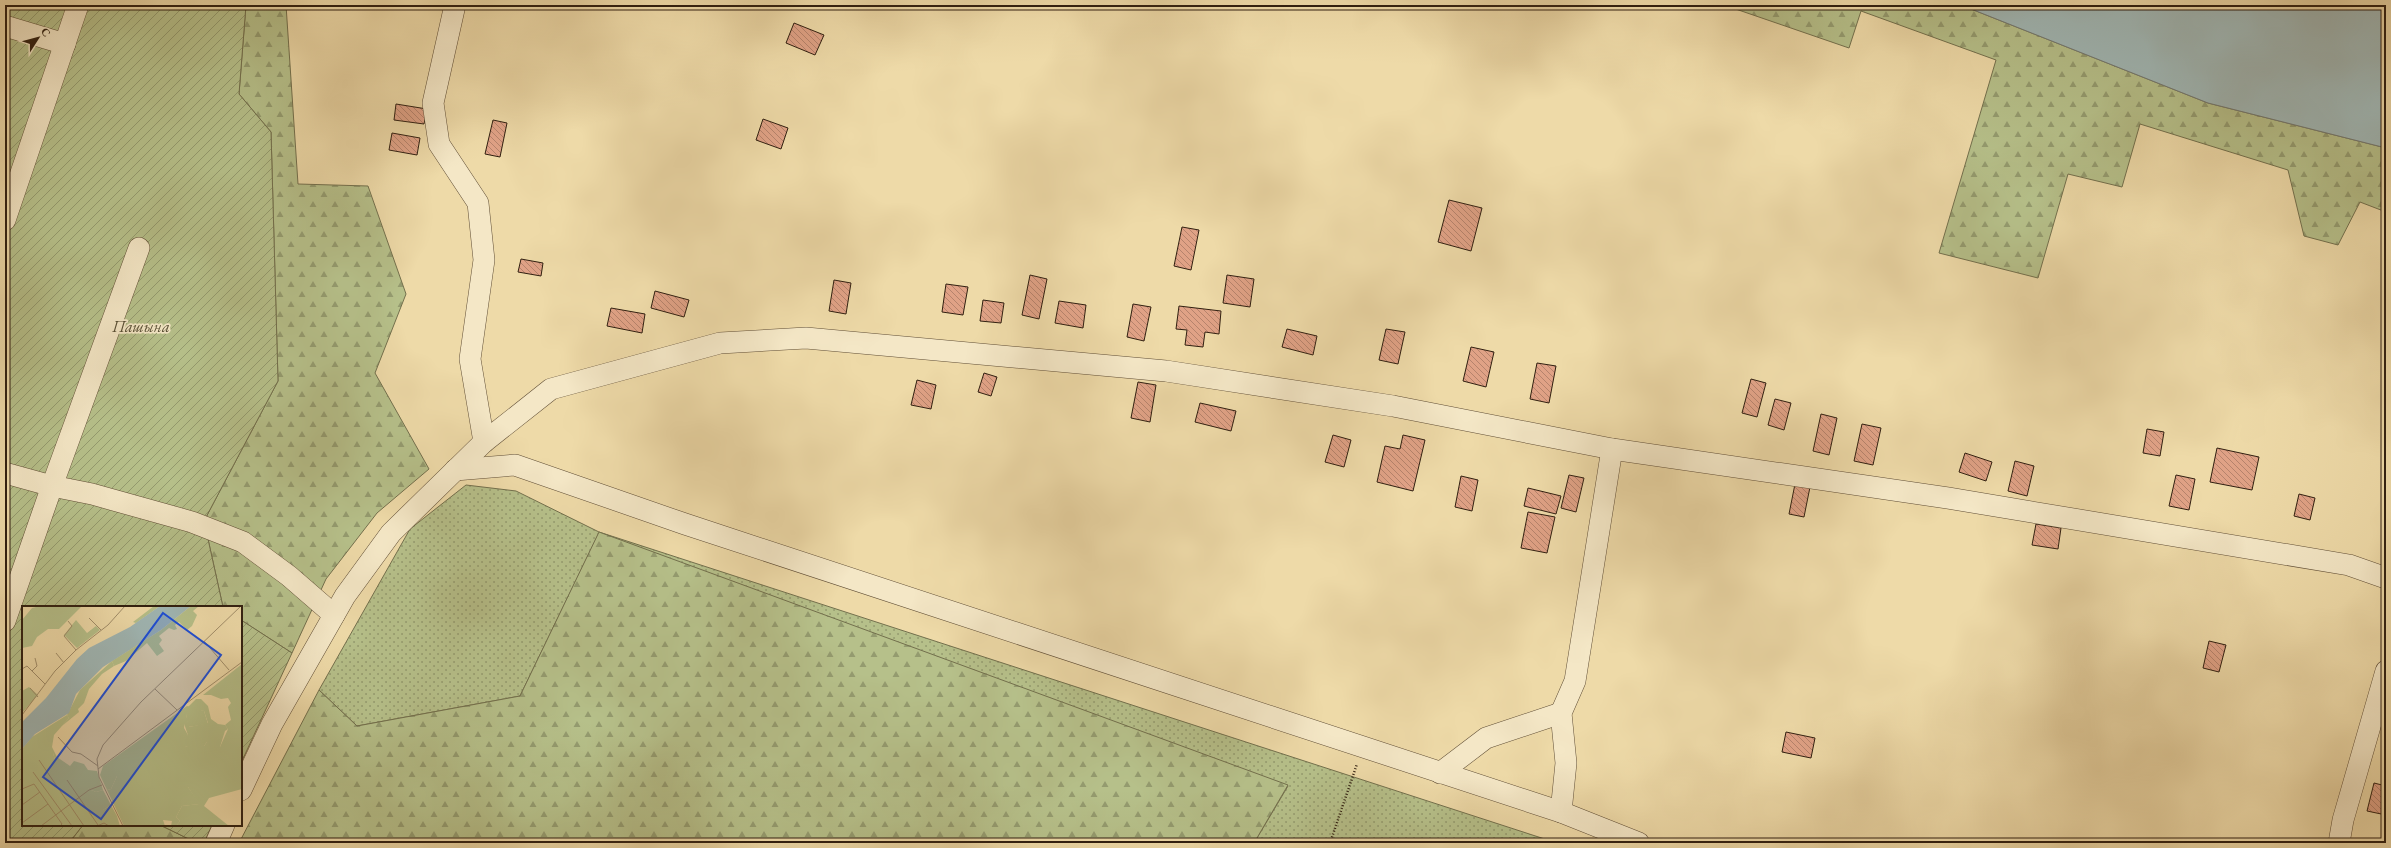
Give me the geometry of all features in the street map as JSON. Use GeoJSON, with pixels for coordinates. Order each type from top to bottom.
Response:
{"type":"FeatureCollection","features":[{"type":"Feature","properties":{"kind":"street"},"geometry":{"type":"LineString","coordinates":[[5,220],[78,5]]}},
{"type":"Feature","properties":{"kind":"street"},"geometry":{"type":"LineString","coordinates":[[455,5],[433,104],[439,144],[478,203],[484,260],[470,359],[484,442]]}},
{"type":"Feature","properties":{"kind":"street"},"geometry":{"type":"LineString","coordinates":[[5,26],[65,44]]}},
{"type":"Feature","properties":{"kind":"street"},"geometry":{"type":"LineString","coordinates":[[5,621],[52,486],[139,248]]}},
{"type":"Feature","properties":{"kind":"street"},"geometry":{"type":"LineString","coordinates":[[242,788],[272,724],[345,596],[391,533],[484,442],[551,389],[720,343],[806,338],[1166,371],[1394,406],[1612,449],[1964,501],[2349,566],[2386,578]]}},
{"type":"Feature","properties":{"kind":"street"},"geometry":{"type":"LineString","coordinates":[[1561,812],[1566,763],[1561,713],[1576,681],[1612,449]]}},
{"type":"Feature","properties":{"kind":"street"},"geometry":{"type":"LineString","coordinates":[[455,470],[515,465],[685,524],[1362,748],[1561,812],[1640,843]]}},
{"type":"Feature","properties":{"kind":"street"},"geometry":{"type":"LineString","coordinates":[[5,474],[92,494],[192,522],[243,542],[289,576],[334,615]]}},
{"type":"Feature","properties":{"kind":"street"},"geometry":{"type":"LineString","coordinates":[[2338,843],[2343,820],[2386,671]]}},
{"type":"Feature","properties":{"kind":"street"},"geometry":{"type":"LineString","coordinates":[[1440,773],[1486,738],[1561,713]]}},
{"type":"Feature","properties":{"kind":"street"},"geometry":{"type":"LineString","coordinates":[[216,843],[224,826]]}},
{"type":"Feature","properties":{"kind":"path"},"geometry":{"type":"LineString","coordinates":[[1330,843],[1362,748]]}},
{"type":"Feature","properties":{"kind":"green space","name":"Пашына"},"geometry":{"type":"Polygon","coordinates":[[[5,5],[246,5],[239,94],[271,132],[278,381],[204,521],[223,606],[22,606],[22,826],[82,826],[69,843],[5,843],[5,5]]]}},
{"type":"Feature","properties":{"kind":"green space"},"geometry":{"type":"Polygon","coordinates":[[[246,5],[286,5],[298,184],[368,186],[406,294],[375,373],[429,469],[377,513],[326,579],[292,653],[242,621],[242,606],[223,606],[204,521],[278,381],[271,132],[239,94],[246,5]]]}},
{"type":"Feature","properties":{"kind":"green space"},"geometry":{"type":"Polygon","coordinates":[[[1724,5],[1961,5],[2208,103],[2386,148],[2386,212],[2360,202],[2338,245],[2304,236],[2288,170],[2140,124],[2122,187],[2068,174],[2038,278],[1939,253],[1996,60],[1861,11],[1849,48],[1724,5]]]}},
{"type":"Feature","properties":{"kind":"green space"},"geometry":{"type":"Polygon","coordinates":[[[466,485],[516,491],[599,532],[1557,843],[1254,843],[1288,786],[599,533],[520,696],[357,726],[319,690],[410,529],[466,485]]]}},
{"type":"Feature","properties":{"kind":"green space"},"geometry":{"type":"Polygon","coordinates":[[[599,532],[1288,785],[1254,843],[239,843],[319,690],[357,726],[520,696],[599,532]]]}},
{"type":"Feature","properties":{"kind":"green space"},"geometry":{"type":"Polygon","coordinates":[[[242,621],[292,653],[242,761],[242,621]]]}},
{"type":"Feature","properties":{"kind":"green space"},"geometry":{"type":"Polygon","coordinates":[[[82,826],[162,826],[197,843],[69,843],[82,826]]]}},
{"type":"Feature","properties":{"kind":"green space"},"geometry":{"type":"Polygon","coordinates":[[[162,826],[212,826],[204,843],[197,843],[162,826]]]}},
{"type":"Feature","properties":{"kind":"water"},"geometry":{"type":"Polygon","coordinates":[[[1961,5],[2386,5],[2386,148],[2208,103],[1961,5]]]}},
{"type":"Feature","properties":{"kind":"building"},"geometry":{"type":"Polygon","coordinates":[[[794,23],[824,35],[815,55],[786,43],[794,23]]]}},
{"type":"Feature","properties":{"kind":"building"},"geometry":{"type":"Polygon","coordinates":[[[396,104],[427,109],[424,124],[394,120],[396,104]]]}},
{"type":"Feature","properties":{"kind":"building"},"geometry":{"type":"Polygon","coordinates":[[[763,119],[788,128],[781,149],[756,140],[763,119]]]}},
{"type":"Feature","properties":{"kind":"building"},"geometry":{"type":"Polygon","coordinates":[[[493,120],[507,123],[500,157],[485,154],[493,120]]]}},
{"type":"Feature","properties":{"kind":"building"},"geometry":{"type":"Polygon","coordinates":[[[392,133],[420,138],[417,155],[389,150],[392,133]]]}},
{"type":"Feature","properties":{"kind":"building"},"geometry":{"type":"Polygon","coordinates":[[[1449,200],[1482,208],[1471,251],[1438,242],[1449,200]]]}},
{"type":"Feature","properties":{"kind":"building"},"geometry":{"type":"Polygon","coordinates":[[[1182,227],[1199,230],[1191,270],[1174,266],[1182,227]]]}},
{"type":"Feature","properties":{"kind":"building"},"geometry":{"type":"Polygon","coordinates":[[[521,259],[543,263],[541,276],[518,272],[521,259]]]}},
{"type":"Feature","properties":{"kind":"building"},"geometry":{"type":"Polygon","coordinates":[[[1030,275],[1047,279],[1039,319],[1022,315],[1030,275]]]}},
{"type":"Feature","properties":{"kind":"building"},"geometry":{"type":"Polygon","coordinates":[[[1227,275],[1254,279],[1250,307],[1223,303],[1227,275]]]}},
{"type":"Feature","properties":{"kind":"building"},"geometry":{"type":"Polygon","coordinates":[[[834,280],[851,283],[846,314],[829,311],[834,280]]]}},
{"type":"Feature","properties":{"kind":"building"},"geometry":{"type":"Polygon","coordinates":[[[946,284],[968,287],[963,315],[942,312],[946,284]]]}},
{"type":"Feature","properties":{"kind":"building"},"geometry":{"type":"Polygon","coordinates":[[[655,291],[689,300],[684,317],[651,308],[655,291]]]}},
{"type":"Feature","properties":{"kind":"building"},"geometry":{"type":"Polygon","coordinates":[[[983,300],[1004,303],[1001,323],[980,321],[983,300]]]}},
{"type":"Feature","properties":{"kind":"building"},"geometry":{"type":"Polygon","coordinates":[[[1059,301],[1086,305],[1083,328],[1055,323],[1059,301]]]}},
{"type":"Feature","properties":{"kind":"building"},"geometry":{"type":"Polygon","coordinates":[[[1133,304],[1151,307],[1144,341],[1127,337],[1133,304]]]}},
{"type":"Feature","properties":{"kind":"building"},"geometry":{"type":"Polygon","coordinates":[[[1179,306],[1221,311],[1219,334],[1205,332],[1203,347],[1185,345],[1187,330],[1176,329],[1179,306]]]}},
{"type":"Feature","properties":{"kind":"building"},"geometry":{"type":"Polygon","coordinates":[[[611,308],[645,314],[642,333],[607,326],[611,308]]]}},
{"type":"Feature","properties":{"kind":"building"},"geometry":{"type":"Polygon","coordinates":[[[1287,329],[1317,336],[1313,355],[1282,347],[1287,329]]]}},
{"type":"Feature","properties":{"kind":"building"},"geometry":{"type":"Polygon","coordinates":[[[1386,329],[1405,332],[1398,364],[1379,360],[1386,329]]]}},
{"type":"Feature","properties":{"kind":"building"},"geometry":{"type":"Polygon","coordinates":[[[1471,347],[1494,352],[1486,387],[1463,381],[1471,347]]]}},
{"type":"Feature","properties":{"kind":"building"},"geometry":{"type":"Polygon","coordinates":[[[1537,363],[1556,366],[1549,403],[1530,399],[1537,363]]]}},
{"type":"Feature","properties":{"kind":"building"},"geometry":{"type":"Polygon","coordinates":[[[984,373],[997,377],[991,396],[978,392],[984,373]]]}},
{"type":"Feature","properties":{"kind":"building"},"geometry":{"type":"Polygon","coordinates":[[[1751,379],[1766,383],[1757,417],[1742,413],[1751,379]]]}},
{"type":"Feature","properties":{"kind":"building"},"geometry":{"type":"Polygon","coordinates":[[[917,380],[936,385],[931,409],[911,405],[917,380]]]}},
{"type":"Feature","properties":{"kind":"building"},"geometry":{"type":"Polygon","coordinates":[[[1138,382],[1156,385],[1150,422],[1131,418],[1138,382]]]}},
{"type":"Feature","properties":{"kind":"building"},"geometry":{"type":"Polygon","coordinates":[[[1775,399],[1791,403],[1784,430],[1768,425],[1775,399]]]}},
{"type":"Feature","properties":{"kind":"building"},"geometry":{"type":"Polygon","coordinates":[[[1200,403],[1236,411],[1231,431],[1195,422],[1200,403]]]}},
{"type":"Feature","properties":{"kind":"building"},"geometry":{"type":"Polygon","coordinates":[[[1821,414],[1837,418],[1829,455],[1813,451],[1821,414]]]}},
{"type":"Feature","properties":{"kind":"building"},"geometry":{"type":"Polygon","coordinates":[[[1862,424],[1881,428],[1873,465],[1854,461],[1862,424]]]}},
{"type":"Feature","properties":{"kind":"building"},"geometry":{"type":"Polygon","coordinates":[[[2147,429],[2164,432],[2160,456],[2143,453],[2147,429]]]}},
{"type":"Feature","properties":{"kind":"building"},"geometry":{"type":"Polygon","coordinates":[[[1333,435],[1351,440],[1344,467],[1325,462],[1333,435]]]}},
{"type":"Feature","properties":{"kind":"building"},"geometry":{"type":"Polygon","coordinates":[[[1403,435],[1425,440],[1413,491],[1377,482],[1385,446],[1400,449],[1403,435]]]}},
{"type":"Feature","properties":{"kind":"building"},"geometry":{"type":"Polygon","coordinates":[[[2217,448],[2259,457],[2252,490],[2210,482],[2217,448]]]}},
{"type":"Feature","properties":{"kind":"building"},"geometry":{"type":"Polygon","coordinates":[[[1965,453],[1992,462],[1986,481],[1959,472],[1965,453]]]}},
{"type":"Feature","properties":{"kind":"building"},"geometry":{"type":"Polygon","coordinates":[[[2015,461],[2034,466],[2027,496],[2008,491],[2015,461]]]}},
{"type":"Feature","properties":{"kind":"building"},"geometry":{"type":"Polygon","coordinates":[[[1569,475],[1584,478],[1576,512],[1561,508],[1569,475]]]}},
{"type":"Feature","properties":{"kind":"building"},"geometry":{"type":"Polygon","coordinates":[[[2176,475],[2195,479],[2189,510],[2169,506],[2176,475]]]}},
{"type":"Feature","properties":{"kind":"building"},"geometry":{"type":"Polygon","coordinates":[[[1461,476],[1478,480],[1472,511],[1455,507],[1461,476]]]}},
{"type":"Feature","properties":{"kind":"building"},"geometry":{"type":"Polygon","coordinates":[[[1795,484],[1810,487],[1804,517],[1789,514],[1795,484]]]}},
{"type":"Feature","properties":{"kind":"building"},"geometry":{"type":"Polygon","coordinates":[[[1528,488],[1561,496],[1556,514],[1524,506],[1528,488]]]}},
{"type":"Feature","properties":{"kind":"building"},"geometry":{"type":"Polygon","coordinates":[[[2299,494],[2315,498],[2310,520],[2294,516],[2299,494]]]}},
{"type":"Feature","properties":{"kind":"building"},"geometry":{"type":"Polygon","coordinates":[[[1528,512],[1555,517],[1547,553],[1521,548],[1528,512]]]}},
{"type":"Feature","properties":{"kind":"building"},"geometry":{"type":"Polygon","coordinates":[[[2036,524],[2061,528],[2058,549],[2032,545],[2036,524]]]}},
{"type":"Feature","properties":{"kind":"building"},"geometry":{"type":"Polygon","coordinates":[[[2209,641],[2226,645],[2219,672],[2203,668],[2209,641]]]}},
{"type":"Feature","properties":{"kind":"building"},"geometry":{"type":"Polygon","coordinates":[[[1786,732],[1815,738],[1811,758],[1782,752],[1786,732]]]}},
{"type":"Feature","properties":{"kind":"building"},"geometry":{"type":"Polygon","coordinates":[[[2374,783],[2386,786],[2386,815],[2367,811],[2374,783]]]}}]}
